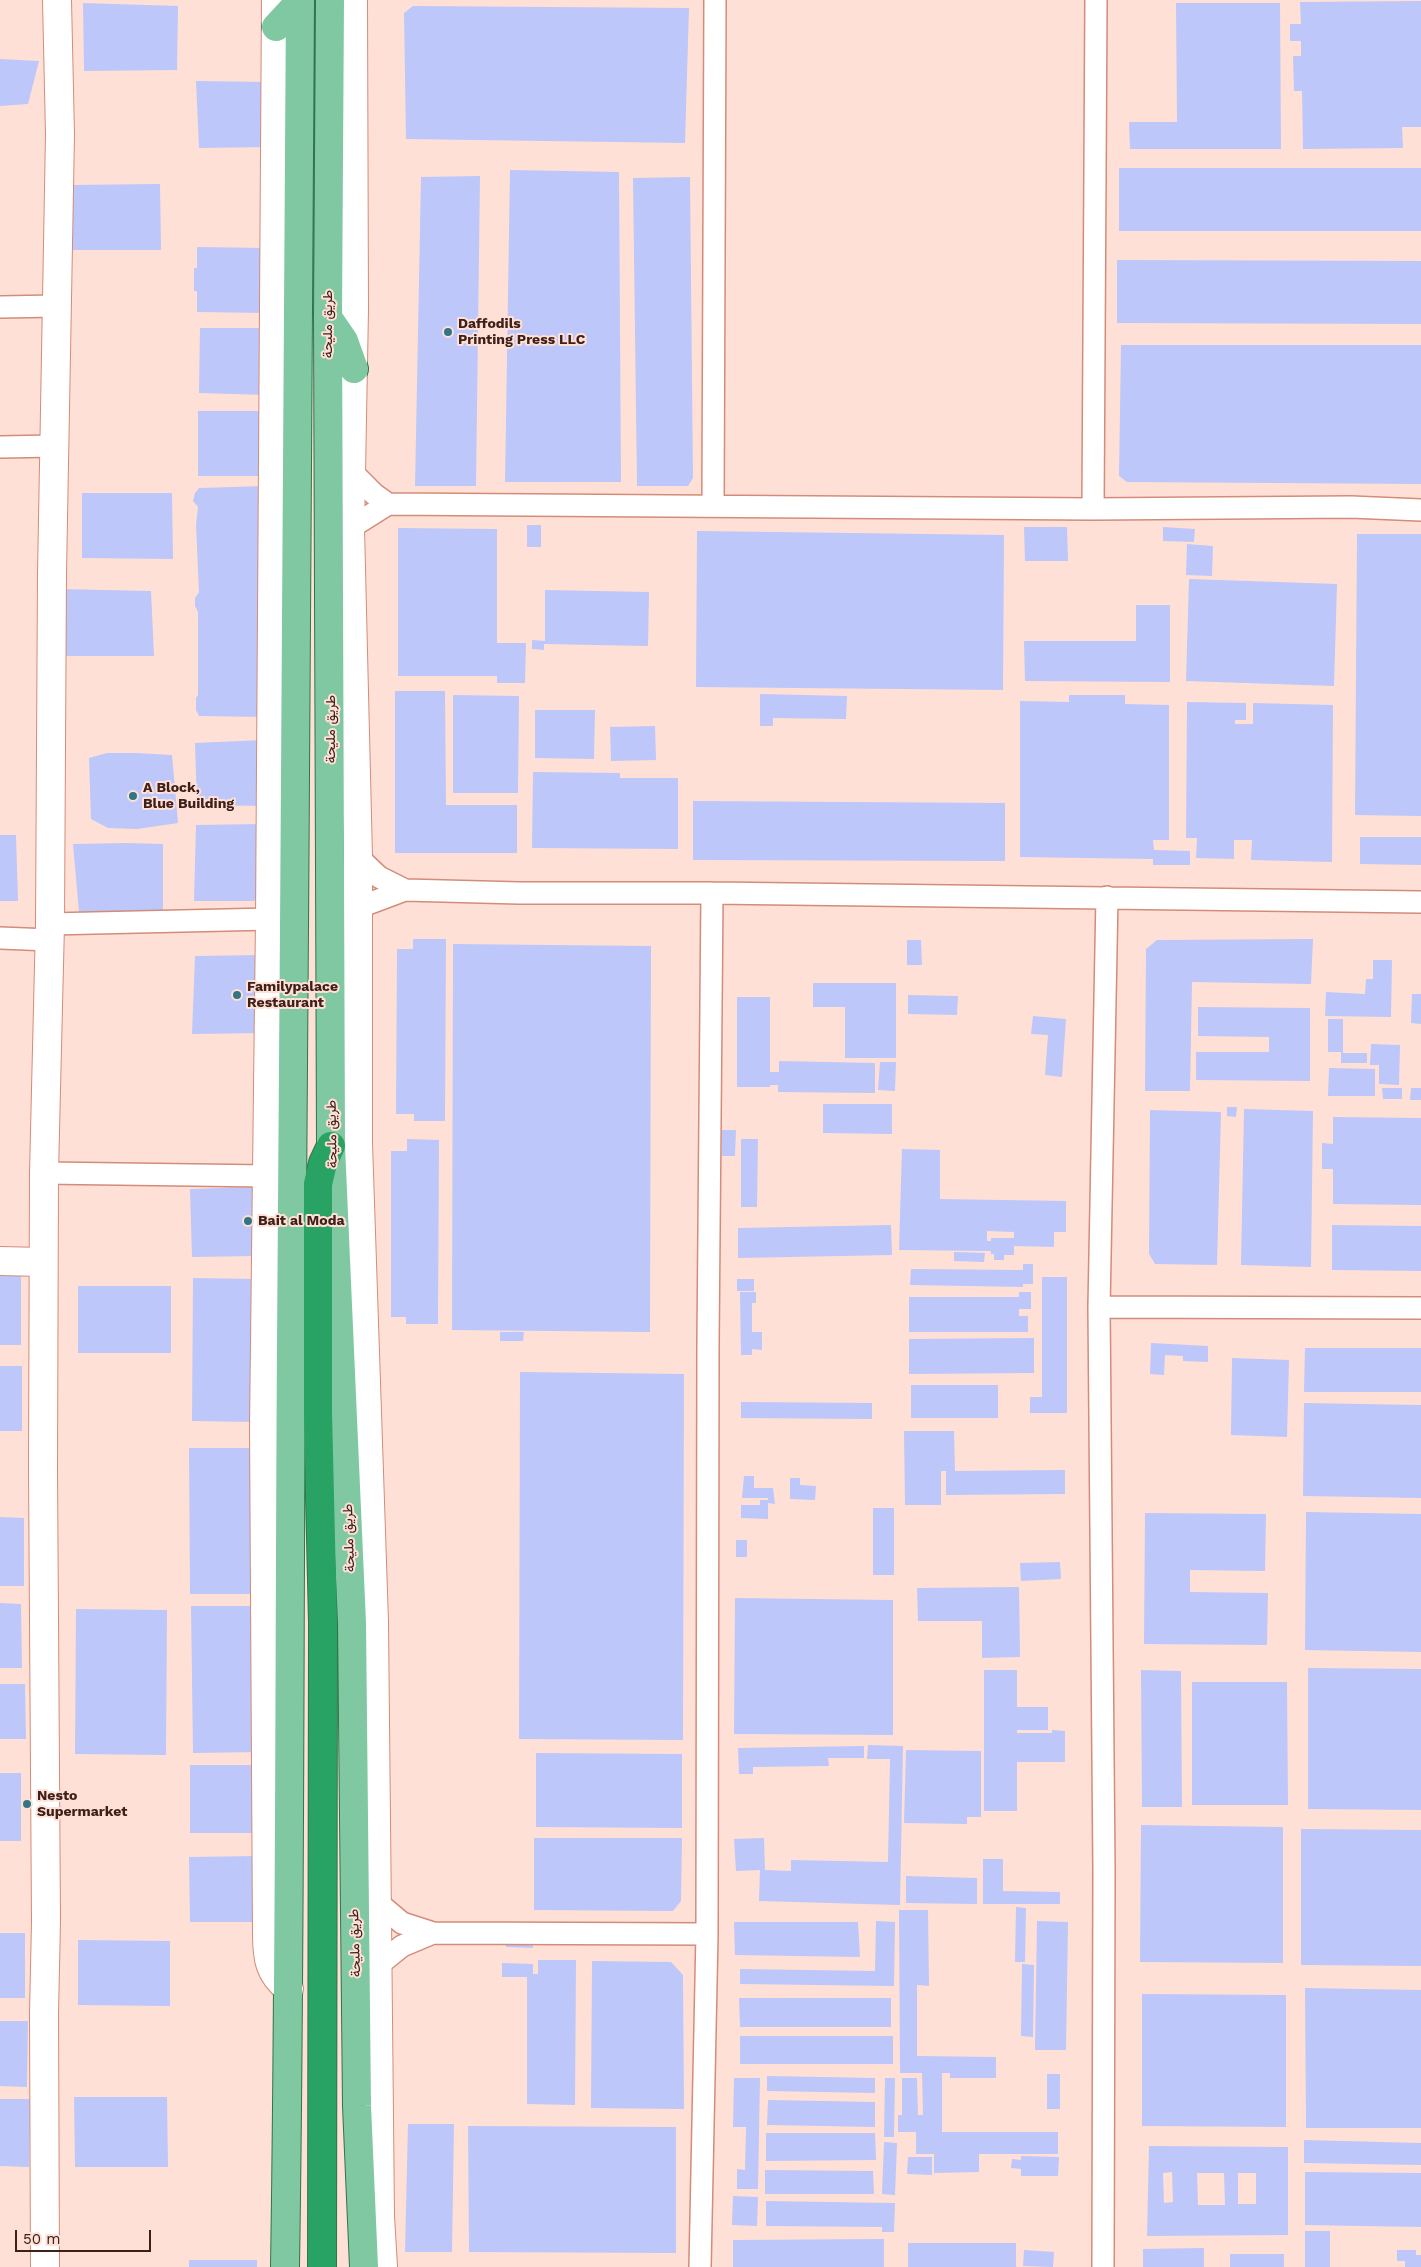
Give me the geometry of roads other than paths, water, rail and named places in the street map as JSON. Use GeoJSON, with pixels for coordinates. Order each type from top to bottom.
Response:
{"type":"FeatureCollection","features":[{"type":"Feature","properties":{"kind":"highway"},"geometry":{"type":"LineString","coordinates":[[322,2267],[323,1624],[318,1403],[318,1184],[324,1163],[332,1146]]}},
{"type":"Feature","properties":{"kind":"main road"},"geometry":{"type":"LineString","coordinates":[[276,27],[300,0]]}},
{"type":"Feature","properties":{"kind":"main road"},"geometry":{"type":"LineString","coordinates":[[285,2267],[289,1989],[290,1371],[295,942],[300,0]]}},
{"type":"Feature","properties":{"kind":"main road","name":"طريق مليحة"},"geometry":{"type":"LineString","coordinates":[[330,0],[328,317],[332,1146],[352,1623],[357,2106],[364,2267]]}},
{"type":"Feature","properties":{"kind":"main road"},"geometry":{"type":"LineString","coordinates":[[328,317],[344,341],[354,369]]}},
{"type":"Feature","properties":{"kind":"street"},"geometry":{"type":"LineString","coordinates":[[45,2267],[44,2013],[46,1913],[43,1262],[50,932],[60,134],[57,0]]}},
{"type":"Feature","properties":{"kind":"street"},"geometry":{"type":"LineString","coordinates":[[276,0],[270,919],[264,1427],[267,1955],[274,1975],[289,1989]]}},
{"type":"Feature","properties":{"kind":"street"},"geometry":{"type":"LineString","coordinates":[[353,0],[354,369],[350,528],[358,857],[358,1143],[374,1612],[376,1967],[380,2230],[383,2267]]}},
{"type":"Feature","properties":{"kind":"street"},"geometry":{"type":"LineString","coordinates":[[713,506],[715,0]]}},
{"type":"Feature","properties":{"kind":"street"},"geometry":{"type":"LineString","coordinates":[[1093,509],[1096,0]]}},
{"type":"Feature","properties":{"kind":"street"},"geometry":{"type":"LineString","coordinates":[[0,307],[57,306]]}},
{"type":"Feature","properties":{"kind":"street"},"geometry":{"type":"LineString","coordinates":[[0,447],[55,446]]}},
{"type":"Feature","properties":{"kind":"street"},"geometry":{"type":"LineString","coordinates":[[350,470],[374,494],[388,504]]}},
{"type":"Feature","properties":{"kind":"street"},"geometry":{"type":"LineString","coordinates":[[350,528],[388,504],[1093,509],[1351,507],[1421,510]]}},
{"type":"Feature","properties":{"kind":"street"},"geometry":{"type":"LineString","coordinates":[[358,857],[379,877],[405,890]]}},
{"type":"Feature","properties":{"kind":"street"},"geometry":{"type":"LineString","coordinates":[[357,908],[405,890],[519,893],[712,893],[1421,902]]}},
{"type":"Feature","properties":{"kind":"street"},"geometry":{"type":"LineString","coordinates":[[700,2267],[707,1934],[708,1343],[712,893]]}},
{"type":"Feature","properties":{"kind":"street"},"geometry":{"type":"LineString","coordinates":[[1103,2267],[1104,1870],[1100,1307],[1107,897]]}},
{"type":"Feature","properties":{"kind":"street"},"geometry":{"type":"LineString","coordinates":[[0,938],[50,932],[270,919]]}},
{"type":"Feature","properties":{"kind":"street"},"geometry":{"type":"LineString","coordinates":[[44,1173],[267,1176]]}},
{"type":"Feature","properties":{"kind":"street"},"geometry":{"type":"LineString","coordinates":[[0,1261],[43,1262]]}},
{"type":"Feature","properties":{"kind":"street"},"geometry":{"type":"LineString","coordinates":[[1100,1307],[1421,1308]]}},
{"type":"Feature","properties":{"kind":"street"},"geometry":{"type":"LineString","coordinates":[[377,1902],[402,1923],[417,1930],[432,1933],[707,1934]]}},
{"type":"Feature","properties":{"kind":"street"},"geometry":{"type":"LineString","coordinates":[[376,1967],[402,1946],[432,1933]]}},
{"type":"Feature","properties":{"kind":"place","name":"Daffodils Printing Press LLC"},"geometry":{"type":"Point","coordinates":[448,332]}},
{"type":"Feature","properties":{"kind":"place","name":"A Block, Blue Building"},"geometry":{"type":"Point","coordinates":[133,796]}},
{"type":"Feature","properties":{"kind":"place","name":"Familypalace Restaurant"},"geometry":{"type":"Point","coordinates":[237,995]}},
{"type":"Feature","properties":{"kind":"place","name":"Bait al Moda"},"geometry":{"type":"Point","coordinates":[248,1221]}},
{"type":"Feature","properties":{"kind":"place","name":"Nesto Supermarket"},"geometry":{"type":"Point","coordinates":[27,1804]}}]}
